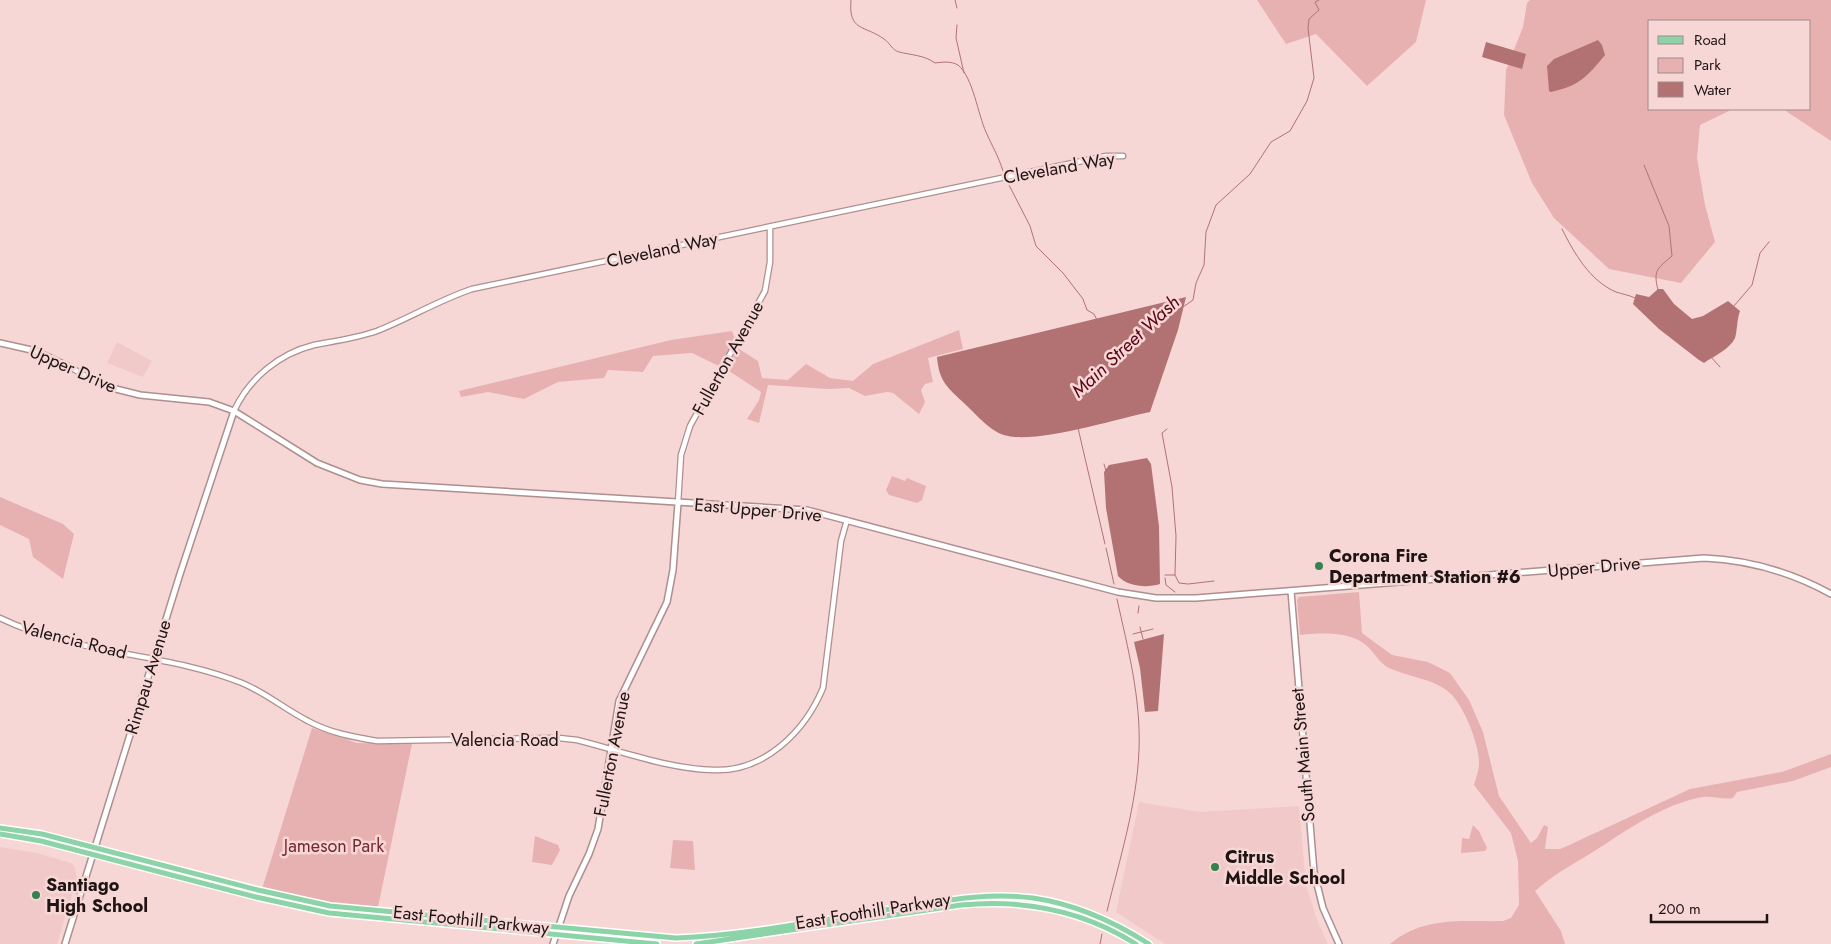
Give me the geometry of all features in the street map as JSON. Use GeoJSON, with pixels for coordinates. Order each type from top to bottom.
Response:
{"type":"FeatureCollection","features":[{"type":"Feature","properties":{"kind":"main road","name":"Upper Drive"},"geometry":{"type":"LineString","coordinates":[[0,344],[36,350],[72,368]]}},
{"type":"Feature","properties":{"kind":"main road","name":"Upper Drive"},"geometry":{"type":"LineString","coordinates":[[85,376],[112,388],[140,396],[209,402],[234,411]]}},
{"type":"Feature","properties":{"kind":"main road","name":"East Upper Drive"},"geometry":{"type":"LineString","coordinates":[[234,411],[317,463],[360,480],[382,484],[807,510],[1118,592],[1179,598],[1291,591]]}},
{"type":"Feature","properties":{"kind":"main road","name":"Rimpau Avenue"},"geometry":{"type":"LineString","coordinates":[[65,944],[234,411]]}},
{"type":"Feature","properties":{"kind":"main road","name":"Fullerton Avenue"},"geometry":{"type":"LineString","coordinates":[[553,944],[569,896],[598,830],[619,701],[626,684],[659,623],[667,602],[673,570],[678,503]]}},
{"type":"Feature","properties":{"kind":"main road","name":"Upper Drive"},"geometry":{"type":"LineString","coordinates":[[1291,591],[1704,558],[1756,564],[1781,571],[1831,594]]}},
{"type":"Feature","properties":{"kind":"main road","name":"South Main Street"},"geometry":{"type":"LineString","coordinates":[[1291,591],[1314,872],[1324,913],[1339,944]]}},
{"type":"Feature","properties":{"kind":"main road","name":"East Foothill Parkway"},"geometry":{"type":"LineString","coordinates":[[0,828],[42,834],[306,902],[558,929],[646,937],[697,937],[961,898],[1004,896],[1035,898],[1074,908],[1110,921],[1148,944]]}},
{"type":"Feature","properties":{"kind":"main road","name":"East Foothill Parkway"},"geometry":{"type":"LineString","coordinates":[[0,834],[41,841],[329,913],[657,944]]}},
{"type":"Feature","properties":{"kind":"main road","name":"East Foothill Parkway"},"geometry":{"type":"LineString","coordinates":[[696,944],[961,905],[1004,903],[1034,905],[1072,914],[1107,928],[1136,944]]}},
{"type":"Feature","properties":{"kind":"street","name":"Cleveland Way"},"geometry":{"type":"LineString","coordinates":[[234,411],[240,399],[256,378],[288,355],[312,346],[374,332],[472,289],[1106,156],[1123,156]]}},
{"type":"Feature","properties":{"kind":"street","name":"Fullerton Avenue"},"geometry":{"type":"LineString","coordinates":[[678,503],[681,455],[690,426],[765,291],[770,262],[770,228]]}},
{"type":"Feature","properties":{"kind":"street","name":"Upper Drive"},"geometry":{"type":"LineString","coordinates":[[72,368],[85,376]]}},
{"type":"Feature","properties":{"kind":"street","name":"Valencia Road"},"geometry":{"type":"LineString","coordinates":[[0,618],[48,637],[154,659],[242,683],[259,691],[307,721],[350,737],[377,741],[559,738],[684,766],[716,770],[743,765],[763,758],[783,745],[801,728],[815,706],[823,688],[841,541],[847,520]]}},
{"type":"Feature","properties":{"kind":"shaded area"},"geometry":{"type":"Polygon","coordinates":[[[117,342],[152,361],[143,377],[107,363],[117,342]]]}},
{"type":"Feature","properties":{"kind":"shaded area","name":"Citrus Middle School"},"geometry":{"type":"Polygon","coordinates":[[[1139,802],[1200,812],[1299,806],[1306,884],[1316,917],[1328,944],[1165,944],[1116,912],[1139,802]]]}},
{"type":"Feature","properties":{"kind":"shaded area","name":"Santiago High School"},"geometry":{"type":"Polygon","coordinates":[[[0,847],[37,853],[71,863],[75,867],[77,879],[57,944],[0,944],[0,847]]]}},
{"type":"Feature","properties":{"kind":"green space"},"geometry":{"type":"Polygon","coordinates":[[[1257,0],[1426,0],[1416,42],[1367,86],[1316,34],[1286,44],[1257,0]]]}},
{"type":"Feature","properties":{"kind":"green space"},"geometry":{"type":"Polygon","coordinates":[[[1530,0],[1831,0],[1831,141],[1784,110],[1811,110],[1811,20],[1648,20],[1648,110],[1731,110],[1700,125],[1697,158],[1705,205],[1715,242],[1681,283],[1609,269],[1554,218],[1532,183],[1504,115],[1506,70],[1523,27],[1527,3],[1530,0]]]}},
{"type":"Feature","properties":{"kind":"green space"},"geometry":{"type":"Polygon","coordinates":[[[959,330],[963,349],[928,358],[933,382],[925,384],[921,390],[925,402],[919,414],[893,393],[887,392],[865,396],[849,388],[829,389],[768,385],[759,423],[747,419],[759,400],[761,392],[729,371],[692,353],[653,356],[643,372],[608,370],[604,378],[558,382],[524,399],[488,392],[461,397],[459,391],[671,340],[732,331],[739,349],[758,361],[762,378],[788,380],[806,364],[830,378],[853,381],[873,364],[959,330]]]}},
{"type":"Feature","properties":{"kind":"green space"},"geometry":{"type":"Polygon","coordinates":[[[892,476],[905,481],[907,478],[926,486],[922,500],[917,503],[889,495],[886,490],[892,476]]]}},
{"type":"Feature","properties":{"kind":"green space"},"geometry":{"type":"Polygon","coordinates":[[[0,497],[63,524],[74,534],[63,579],[33,557],[29,539],[0,525],[0,497]]]}},
{"type":"Feature","properties":{"kind":"green space"},"geometry":{"type":"Polygon","coordinates":[[[1359,592],[1362,633],[1392,655],[1428,662],[1450,673],[1469,700],[1483,732],[1499,796],[1531,843],[1537,838],[1544,825],[1548,827],[1545,849],[1560,849],[1690,789],[1782,772],[1831,754],[1831,767],[1793,781],[1737,792],[1733,798],[1703,797],[1673,806],[1631,827],[1556,875],[1535,891],[1561,931],[1565,944],[1390,944],[1403,935],[1430,925],[1458,921],[1503,921],[1511,918],[1519,905],[1518,861],[1511,833],[1474,785],[1479,766],[1476,746],[1470,726],[1450,693],[1436,684],[1387,667],[1359,640],[1334,634],[1300,635],[1297,600],[1299,597],[1359,592]]]}},
{"type":"Feature","properties":{"kind":"green space","name":"Jameson Park"},"geometry":{"type":"Polygon","coordinates":[[[312,728],[357,743],[412,744],[378,907],[319,902],[262,889],[312,728]]]}},
{"type":"Feature","properties":{"kind":"green space"},"geometry":{"type":"Polygon","coordinates":[[[1473,825],[1479,831],[1487,848],[1485,851],[1461,853],[1462,838],[1469,839],[1473,825]]]}},
{"type":"Feature","properties":{"kind":"green space"},"geometry":{"type":"Polygon","coordinates":[[[535,836],[558,845],[560,850],[552,865],[532,862],[535,836]]]}},
{"type":"Feature","properties":{"kind":"green space"},"geometry":{"type":"Polygon","coordinates":[[[673,840],[693,841],[695,870],[670,868],[673,840]]]}},
{"type":"Feature","properties":{"kind":"water"},"geometry":{"type":"Polygon","coordinates":[[[1598,40],[1602,45],[1605,55],[1593,69],[1582,80],[1569,87],[1549,91],[1547,66],[1554,59],[1598,40]]]}},
{"type":"Feature","properties":{"kind":"water"},"geometry":{"type":"Polygon","coordinates":[[[1486,42],[1526,54],[1522,69],[1482,57],[1486,42]]]}},
{"type":"Feature","properties":{"kind":"water"},"geometry":{"type":"Polygon","coordinates":[[[1658,289],[1663,289],[1674,304],[1692,319],[1703,316],[1728,301],[1740,311],[1736,336],[1733,342],[1726,349],[1704,363],[1699,360],[1659,329],[1633,304],[1636,294],[1649,297],[1658,289]]]}},
{"type":"Feature","properties":{"kind":"water"},"geometry":{"type":"Polygon","coordinates":[[[1186,297],[1178,330],[1150,412],[1057,433],[1038,436],[1008,436],[996,431],[979,418],[949,389],[940,373],[937,357],[1186,297]]]}},
{"type":"Feature","properties":{"kind":"water"},"geometry":{"type":"Polygon","coordinates":[[[1147,458],[1151,464],[1159,526],[1160,584],[1144,586],[1132,584],[1118,576],[1106,508],[1104,472],[1109,465],[1147,458]]]}},
{"type":"Feature","properties":{"kind":"water"},"geometry":{"type":"Polygon","coordinates":[[[1164,634],[1158,711],[1145,712],[1140,668],[1134,642],[1164,634]]]}},
{"type":"Feature","properties":{"kind":"waterway"},"geometry":{"type":"LineString","coordinates":[[851,0],[852,18],[855,23],[884,39],[897,51],[922,57],[935,63],[944,62],[958,65],[968,78],[983,125],[1003,171]]}},
{"type":"Feature","properties":{"kind":"waterway"},"geometry":{"type":"LineString","coordinates":[[955,0],[957,8]]}},
{"type":"Feature","properties":{"kind":"waterway","name":"Main Street Wash"},"geometry":{"type":"LineString","coordinates":[[1183,307],[1193,300],[1196,283],[1204,265],[1206,232],[1216,205],[1250,174],[1271,142],[1290,131],[1307,101],[1314,78],[1308,28],[1309,19],[1319,10],[1315,2],[1319,0]]}},
{"type":"Feature","properties":{"kind":"waterway"},"geometry":{"type":"LineString","coordinates":[[957,25],[956,38],[964,73]]}},
{"type":"Feature","properties":{"kind":"waterway"},"geometry":{"type":"LineString","coordinates":[[1644,165],[1669,226],[1672,256],[1656,274],[1658,290]]}},
{"type":"Feature","properties":{"kind":"waterway"},"geometry":{"type":"LineString","coordinates":[[1009,185],[1030,226],[1036,246],[1063,273],[1083,299],[1087,310],[1094,314],[1097,320]]}},
{"type":"Feature","properties":{"kind":"waterway"},"geometry":{"type":"LineString","coordinates":[[1562,229],[1578,257],[1598,281],[1616,292],[1635,298]]}},
{"type":"Feature","properties":{"kind":"waterway"},"geometry":{"type":"LineString","coordinates":[[1733,307],[1752,285],[1760,253],[1769,242]]}},
{"type":"Feature","properties":{"kind":"waterway"},"geometry":{"type":"LineString","coordinates":[[1711,357],[1720,367]]}},
{"type":"Feature","properties":{"kind":"waterway"},"geometry":{"type":"LineString","coordinates":[[1078,428],[1105,544]]}},
{"type":"Feature","properties":{"kind":"waterway"},"geometry":{"type":"LineString","coordinates":[[1167,429],[1162,433],[1172,487],[1176,536],[1175,575]]}},
{"type":"Feature","properties":{"kind":"waterway"},"geometry":{"type":"LineString","coordinates":[[1104,464],[1106,471]]}},
{"type":"Feature","properties":{"kind":"waterway"},"geometry":{"type":"LineString","coordinates":[[1106,548],[1114,584]]}},
{"type":"Feature","properties":{"kind":"waterway"},"geometry":{"type":"LineString","coordinates":[[1165,575],[1175,575],[1179,583],[1188,584],[1214,581]]}},
{"type":"Feature","properties":{"kind":"waterway"},"geometry":{"type":"LineString","coordinates":[[1165,578],[1166,585],[1175,592]]}},
{"type":"Feature","properties":{"kind":"waterway"},"geometry":{"type":"LineString","coordinates":[[1107,911],[1131,811],[1138,770],[1139,750],[1136,693],[1117,599]]}},
{"type":"Feature","properties":{"kind":"waterway"},"geometry":{"type":"LineString","coordinates":[[1138,613],[1139,606]]}},
{"type":"Feature","properties":{"kind":"waterway"},"geometry":{"type":"LineString","coordinates":[[1140,627],[1143,639]]}},
{"type":"Feature","properties":{"kind":"waterway"},"geometry":{"type":"LineString","coordinates":[[1133,634],[1153,629]]}},
{"type":"Feature","properties":{"kind":"waterway"},"geometry":{"type":"LineString","coordinates":[[1100,944],[1102,934]]}},
{"type":"Feature","properties":{"kind":"place","name":"Corona Fire Department Station #6"},"geometry":{"type":"Point","coordinates":[1319,566]}},
{"type":"Feature","properties":{"kind":"place","name":"Citrus Middle School"},"geometry":{"type":"Point","coordinates":[1215,867]}},
{"type":"Feature","properties":{"kind":"place","name":"Santiago High School"},"geometry":{"type":"Point","coordinates":[36,895]}}]}
